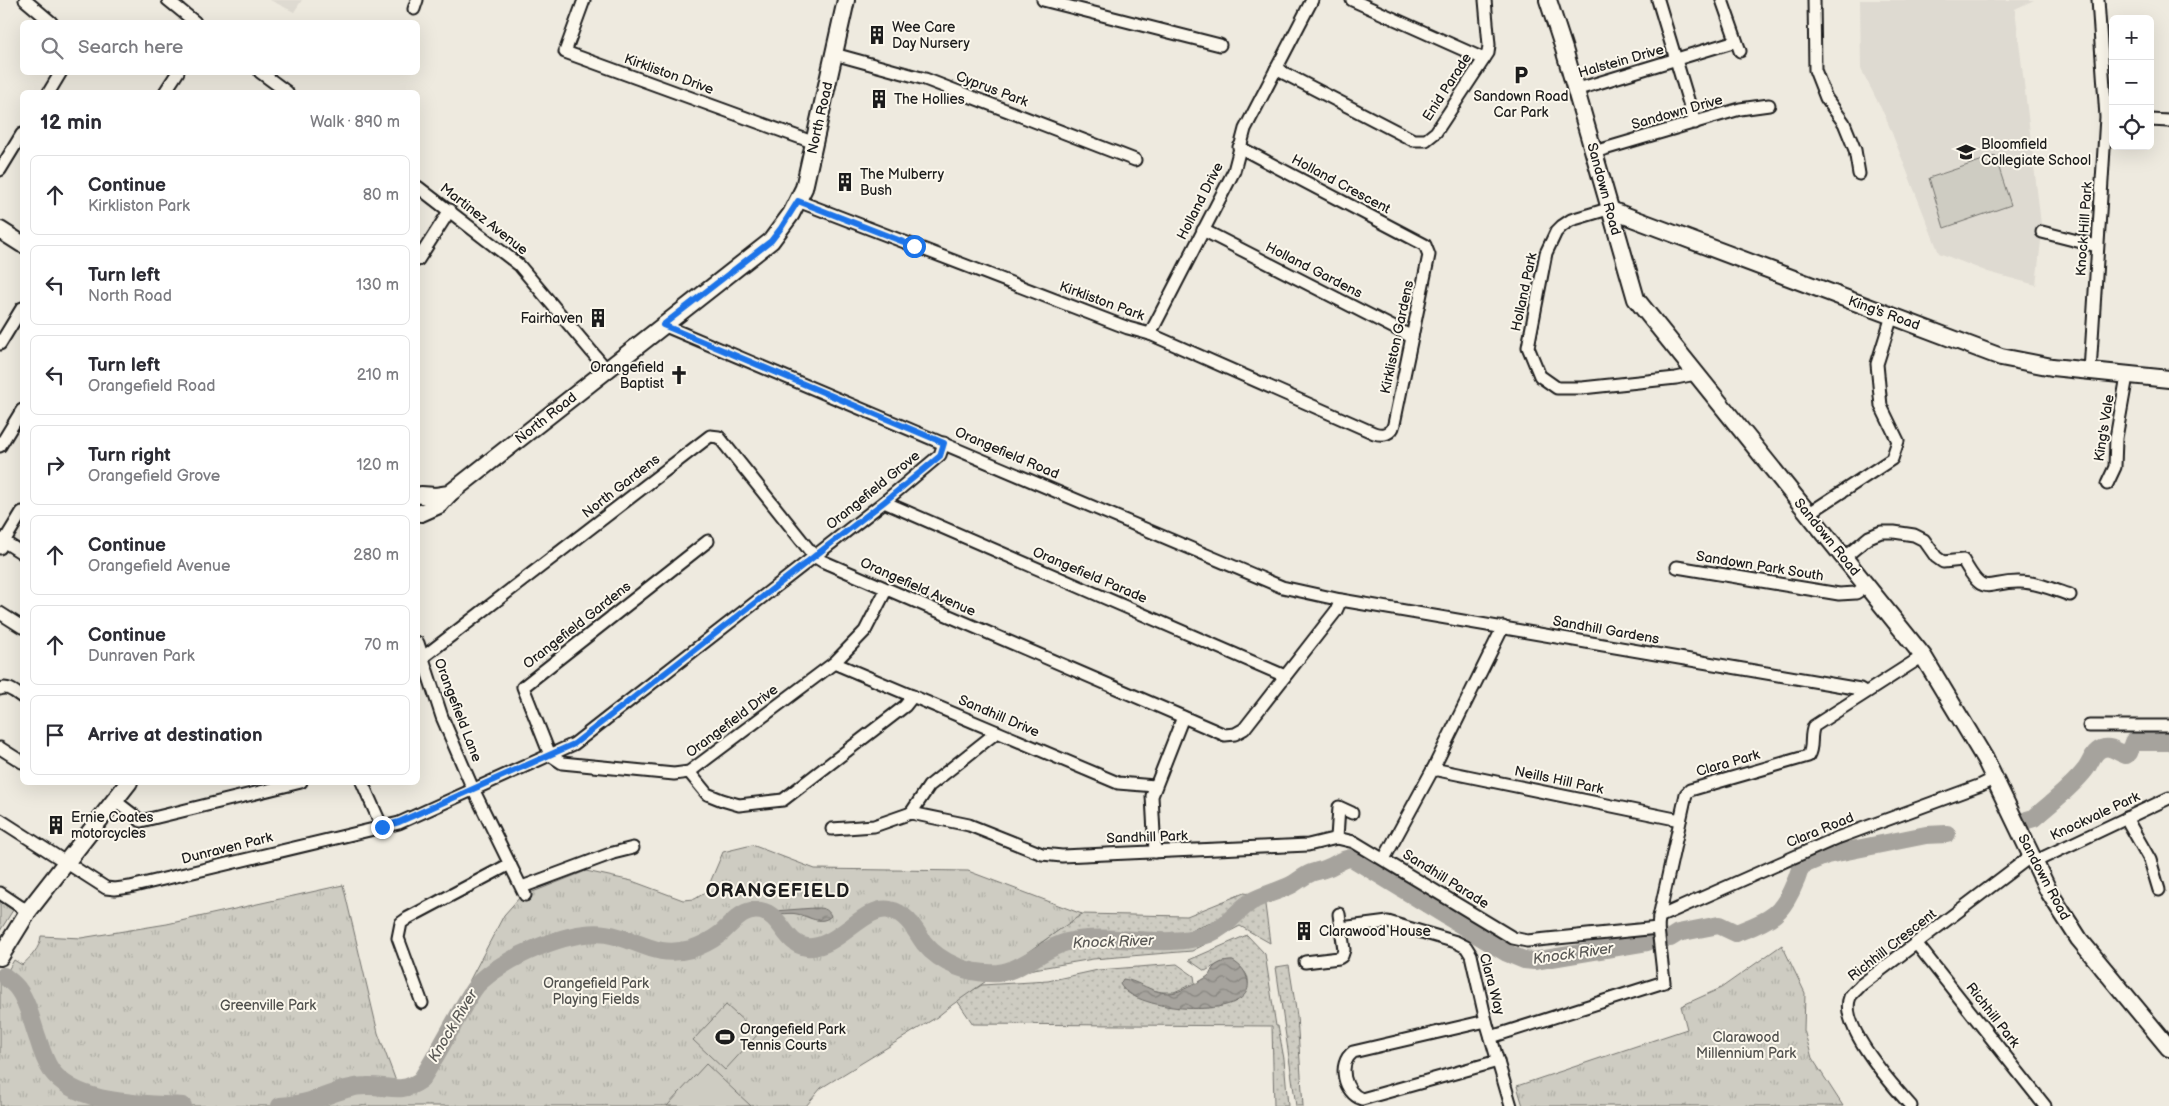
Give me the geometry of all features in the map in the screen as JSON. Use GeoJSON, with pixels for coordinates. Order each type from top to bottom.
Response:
{"type":"FeatureCollection","features":[{"type":"Feature","properties":{"kind":"street"},"geometry":{"type":"LineString","coordinates":[[25,0],[49,20]]}},
{"type":"Feature","properties":{"kind":"street"},"geometry":{"type":"LineString","coordinates":[[168,0],[193,20]]}},
{"type":"Feature","properties":{"kind":"street","name":"Kirkliston Drive"},"geometry":{"type":"LineString","coordinates":[[584,0],[565,52],[815,143]]}},
{"type":"Feature","properties":{"kind":"street","name":"North Road"},"geometry":{"type":"LineString","coordinates":[[420,515],[439,505],[449,494],[757,252],[781,228],[804,188],[846,0]]}},
{"type":"Feature","properties":{"kind":"street"},"geometry":{"type":"LineString","coordinates":[[1043,0],[1220,45]]}},
{"type":"Feature","properties":{"kind":"street","name":"Holland Drive"},"geometry":{"type":"LineString","coordinates":[[1150,334],[1234,171],[1245,128],[1312,0]]}},
{"type":"Feature","properties":{"kind":"street"},"geometry":{"type":"LineString","coordinates":[[1352,0],[1484,58]]}},
{"type":"Feature","properties":{"kind":"street","name":"Enid Parade"},"geometry":{"type":"LineString","coordinates":[[1276,69],[1413,140],[1420,141],[1432,137],[1436,132],[1484,58],[1489,45],[1485,0]]}},
{"type":"Feature","properties":{"kind":"street","name":"Sandown Road"},"geometry":{"type":"LineString","coordinates":[[1548,0],[1636,299],[1923,656],[1995,778],[2049,892],[2078,939],[2169,1048]]}},
{"type":"Feature","properties":{"kind":"street"},"geometry":{"type":"LineString","coordinates":[[1658,0],[1695,123]]}},
{"type":"Feature","properties":{"kind":"street","name":"Halstein Drive"},"geometry":{"type":"LineString","coordinates":[[1575,90],[1675,60],[1738,46],[1722,0]]}},
{"type":"Feature","properties":{"kind":"street"},"geometry":{"type":"LineString","coordinates":[[1814,0],[1815,70],[1826,98],[1844,123],[1855,150],[1860,174]]}},
{"type":"Feature","properties":{"kind":"street","name":"Knock Hill Park"},"geometry":{"type":"LineString","coordinates":[[2098,0],[2109,107]]}},
{"type":"Feature","properties":{"kind":"street","name":"Cyprus Park"},"geometry":{"type":"LineString","coordinates":[[834,54],[924,78],[1135,160]]}},
{"type":"Feature","properties":{"kind":"street"},"geometry":{"type":"LineString","coordinates":[[49,90],[59,75]]}},
{"type":"Feature","properties":{"kind":"street"},"geometry":{"type":"LineString","coordinates":[[166,90],[176,75]]}},
{"type":"Feature","properties":{"kind":"street"},"geometry":{"type":"LineString","coordinates":[[264,75],[282,90]]}},
{"type":"Feature","properties":{"kind":"street","name":"Sandown Drive"},"geometry":{"type":"LineString","coordinates":[[1594,152],[1740,109],[1768,105]]}},
{"type":"Feature","properties":{"kind":"street"},"geometry":{"type":"LineString","coordinates":[[2154,120],[2169,121]]}},
{"type":"Feature","properties":{"kind":"street","name":"Knock Hill Park"},"geometry":{"type":"LineString","coordinates":[[2090,371],[2097,246],[2109,127]]}},
{"type":"Feature","properties":{"kind":"street"},"geometry":{"type":"LineString","coordinates":[[0,170],[20,137]]}},
{"type":"Feature","properties":{"kind":"street","name":"Holland Crescent"},"geometry":{"type":"LineString","coordinates":[[1240,147],[1425,245],[1428,249]]}},
{"type":"Feature","properties":{"kind":"street","name":"Martinez Avenue"},"geometry":{"type":"LineString","coordinates":[[420,188],[518,265],[606,370]]}},
{"type":"Feature","properties":{"kind":"street","name":"Kirkliston Park"},"geometry":{"type":"LineString","coordinates":[[798,201],[1120,325],[1150,334],[1374,433],[1385,434],[1391,431]]}},
{"type":"Feature","properties":{"kind":"street","name":"King's Road"},"geometry":{"type":"LineString","coordinates":[[1608,209],[2001,357],[2027,363],[2127,376],[2169,379]]}},
{"type":"Feature","properties":{"kind":"street","name":"Holland Park"},"geometry":{"type":"LineString","coordinates":[[1608,209],[1571,220],[1562,226],[1556,232],[1546,252],[1528,346],[1540,376],[1557,388],[1582,388],[1676,378],[1695,374]]}},
{"type":"Feature","properties":{"kind":"street"},"geometry":{"type":"LineString","coordinates":[[420,257],[450,210]]}},
{"type":"Feature","properties":{"kind":"street","name":"Holland Gardens"},"geometry":{"type":"LineString","coordinates":[[1203,230],[1412,336]]}},
{"type":"Feature","properties":{"kind":"street"},"geometry":{"type":"LineString","coordinates":[[2042,232],[2097,246]]}},
{"type":"Feature","properties":{"kind":"street"},"geometry":{"type":"LineString","coordinates":[[2,235],[20,243]]}},
{"type":"Feature","properties":{"kind":"street","name":"Kirkliston Gardens"},"geometry":{"type":"LineString","coordinates":[[1391,431],[1429,255],[1428,249]]}},
{"type":"Feature","properties":{"kind":"street"},"geometry":{"type":"LineString","coordinates":[[0,344],[20,311]]}},
{"type":"Feature","properties":{"kind":"street"},"geometry":{"type":"LineString","coordinates":[[1808,514],[1892,459],[1898,441],[1881,406],[1877,364],[1892,316]]}},
{"type":"Feature","properties":{"kind":"street","name":"Orangefield Road"},"geometry":{"type":"LineString","coordinates":[[663,325],[944,443],[1252,576],[1282,588],[1341,600]]}},
{"type":"Feature","properties":{"kind":"street","name":"King's Vale"},"geometry":{"type":"LineString","coordinates":[[2107,484],[2115,467],[2116,438],[2127,376]]}},
{"type":"Feature","properties":{"kind":"street"},"geometry":{"type":"LineString","coordinates":[[0,446],[20,413]]}},
{"type":"Feature","properties":{"kind":"street","name":"North Gardens"},"geometry":{"type":"LineString","coordinates":[[422,658],[710,436],[719,437],[814,556]]}},
{"type":"Feature","properties":{"kind":"street","name":"Orangefield Grove"},"geometry":{"type":"LineString","coordinates":[[814,556],[940,456],[944,443]]}},
{"type":"Feature","properties":{"kind":"street"},"geometry":{"type":"LineString","coordinates":[[420,494],[449,494]]}},
{"type":"Feature","properties":{"kind":"street"},"geometry":{"type":"LineString","coordinates":[[420,496],[424,504],[420,515]]}},
{"type":"Feature","properties":{"kind":"street","name":"Orangefield Parade"},"geometry":{"type":"LineString","coordinates":[[884,502],[1285,676]]}},
{"type":"Feature","properties":{"kind":"street"},"geometry":{"type":"LineString","coordinates":[[20,515],[1,543],[20,552]]}},
{"type":"Feature","properties":{"kind":"street"},"geometry":{"type":"LineString","coordinates":[[1845,557],[1869,537],[1881,532],[1914,535],[1924,540],[1936,557],[1944,562],[1963,560],[1974,580],[1986,586],[2019,581],[2031,582],[2070,595]]}},
{"type":"Feature","properties":{"kind":"street","name":"Orangefield Gardens"},"geometry":{"type":"LineString","coordinates":[[550,755],[523,687],[708,541]]}},
{"type":"Feature","properties":{"kind":"street"},"geometry":{"type":"LineString","coordinates":[[473,790],[574,744],[814,556]]}},
{"type":"Feature","properties":{"kind":"street","name":"Orangefield Avenue"},"geometry":{"type":"LineString","coordinates":[[814,556],[886,590],[1225,735],[1235,734],[1244,729],[1336,611],[1341,600]]}},
{"type":"Feature","properties":{"kind":"street","name":"Sandown Park South"},"geometry":{"type":"LineString","coordinates":[[1677,568],[1839,594],[1856,592],[1867,586]]}},
{"type":"Feature","properties":{"kind":"street","name":"Orangefield Drive"},"geometry":{"type":"LineString","coordinates":[[550,755],[562,763],[674,774],[689,772],[834,663],[865,631],[875,616],[886,590]]}},
{"type":"Feature","properties":{"kind":"street","name":"Sandhill Gardens"},"geometry":{"type":"LineString","coordinates":[[1341,600],[1733,668],[1860,688],[1865,692]]}},
{"type":"Feature","properties":{"kind":"street"},"geometry":{"type":"LineString","coordinates":[[0,613],[20,626]]}},
{"type":"Feature","properties":{"kind":"street","name":"Sandhill Parade"},"geometry":{"type":"LineString","coordinates":[[1503,627],[1432,769],[1384,859],[1513,938],[1527,941],[1658,922]]}},
{"type":"Feature","properties":{"kind":"street","name":"Orangefield Lane"},"geometry":{"type":"LineString","coordinates":[[420,650],[442,717],[473,790],[523,891],[633,848]]}},
{"type":"Feature","properties":{"kind":"street","name":"Clara Park"},"geometry":{"type":"LineString","coordinates":[[1491,1037],[1664,982],[1658,922],[1686,794],[1690,790],[1808,756],[1811,751],[1814,726],[1923,656]]}},
{"type":"Feature","properties":{"kind":"street","name":"Sandhill Drive"},"geometry":{"type":"LineString","coordinates":[[834,663],[1118,783],[1156,786]]}},
{"type":"Feature","properties":{"kind":"street"},"geometry":{"type":"LineString","coordinates":[[0,689],[9,688],[20,696]]}},
{"type":"Feature","properties":{"kind":"street"},"geometry":{"type":"LineString","coordinates":[[689,772],[707,794],[722,800],[739,805],[783,800],[905,706],[913,696]]}},
{"type":"Feature","properties":{"kind":"street"},"geometry":{"type":"LineString","coordinates":[[1155,852],[1152,796],[1183,717]]}},
{"type":"Feature","properties":{"kind":"street"},"geometry":{"type":"LineString","coordinates":[[2089,726],[2169,726]]}},
{"type":"Feature","properties":{"kind":"street"},"geometry":{"type":"LineString","coordinates":[[832,829],[874,826],[911,813],[929,786],[997,732]]}},
{"type":"Feature","properties":{"kind":"street"},"geometry":{"type":"LineString","coordinates":[[0,748],[20,761]]}},
{"type":"Feature","properties":{"kind":"street","name":"Neills Hill Park"},"geometry":{"type":"LineString","coordinates":[[1432,769],[1680,820]]}},
{"type":"Feature","properties":{"kind":"street","name":"Clara Road"},"geometry":{"type":"LineString","coordinates":[[1658,922],[1837,838],[1981,785],[1995,778]]}},
{"type":"Feature","properties":{"kind":"street"},"geometry":{"type":"LineString","coordinates":[[0,957],[29,910],[126,785]]}},
{"type":"Feature","properties":{"kind":"street"},"geometry":{"type":"LineString","coordinates":[[114,800],[141,821],[289,785]]}},
{"type":"Feature","properties":{"kind":"street"},"geometry":{"type":"LineString","coordinates":[[363,785],[382,827]]}},
{"type":"Feature","properties":{"kind":"street","name":"Dunraven Park"},"geometry":{"type":"LineString","coordinates":[[0,820],[106,888],[121,889],[382,827],[399,822],[473,790]]}},
{"type":"Feature","properties":{"kind":"street","name":"Knockvale Park"},"geometry":{"type":"LineString","coordinates":[[2033,859],[2169,798]]}},
{"type":"Feature","properties":{"kind":"street"},"geometry":{"type":"LineString","coordinates":[[1352,813],[1339,807],[1337,838],[1354,842],[1384,859]]}},
{"type":"Feature","properties":{"kind":"street","name":"Sandhill Park"},"geometry":{"type":"LineString","coordinates":[[911,813],[970,825],[1042,854],[1062,856],[1308,845],[1337,838]]}},
{"type":"Feature","properties":{"kind":"street"},"geometry":{"type":"LineString","coordinates":[[2126,818],[2150,860],[2158,890]]}},
{"type":"Feature","properties":{"kind":"street","name":"Richhill Crescent"},"geometry":{"type":"LineString","coordinates":[[1912,1106],[1892,1085],[1858,1039],[1849,1013],[1850,997],[1861,985],[1916,943],[2033,859]]}},
{"type":"Feature","properties":{"kind":"street"},"geometry":{"type":"LineString","coordinates":[[422,1002],[398,938],[401,923],[510,864]]}},
{"type":"Feature","properties":{"kind":"street"},"geometry":{"type":"LineString","coordinates":[[0,893],[29,910]]}},
{"type":"Feature","properties":{"kind":"street"},"geometry":{"type":"LineString","coordinates":[[1305,962],[1342,956],[1344,950],[1339,914]]}},
{"type":"Feature","properties":{"kind":"street","name":"Clara Way"},"geometry":{"type":"LineString","coordinates":[[1341,928],[1388,922],[1456,942],[1466,947],[1471,955],[1486,1021],[1510,1106]]}},
{"type":"Feature","properties":{"kind":"street","name":"Richhill Park"},"geometry":{"type":"LineString","coordinates":[[1916,943],[2045,1106]]}},
{"type":"Feature","properties":{"kind":"street"},"geometry":{"type":"LineString","coordinates":[[1486,1021],[1353,1052],[1346,1057],[1343,1065],[1349,1090],[1356,1097],[1362,1098],[1498,1061]]}},
{"type":"Feature","properties":{"kind":"shaded area"},"geometry":{"type":"Polygon","coordinates":[[[270,0],[302,0],[294,12],[270,0]]]}},
{"type":"Feature","properties":{"kind":"shaded area","name":"Bloomfield Collegiate School"},"geometry":{"type":"Polygon","coordinates":[[[1860,0],[2034,0],[2015,9],[2042,232],[2036,285],[1988,272],[1939,253],[1886,118],[1861,69],[1860,0]]]}},
{"type":"Feature","properties":{"kind":"green space"},"geometry":{"type":"Polygon","coordinates":[[[1995,156],[2011,205],[1944,228],[1929,178],[1995,156]]]}},
{"type":"Feature","properties":{"kind":"green space","name":"Orangefield Park Playing Fields"},"geometry":{"type":"Polygon","coordinates":[[[752,845],[815,869],[968,871],[1082,914],[937,1017],[821,1088],[806,1106],[0,1106],[0,984],[14,960],[22,965],[32,955],[39,944],[41,936],[81,938],[167,924],[343,885],[378,1033],[397,1084],[409,1084],[421,1073],[504,915],[520,897],[586,871],[632,881],[683,900],[695,899],[706,892],[723,852],[752,845]]]}},
{"type":"Feature","properties":{"kind":"green space"},"geometry":{"type":"Polygon","coordinates":[[[1244,893],[1259,895],[1228,917],[1180,934],[1065,938],[1033,949],[1080,914],[1187,916],[1244,893]]]}},
{"type":"Feature","properties":{"kind":"green space"},"geometry":{"type":"Polygon","coordinates":[[[1264,897],[1270,943],[1240,926],[1192,951],[1093,959],[1016,972],[1039,957],[1074,945],[1112,942],[1155,945],[1198,941],[1231,926],[1264,897]]]}},
{"type":"Feature","properties":{"kind":"green space"},"geometry":{"type":"Polygon","coordinates":[[[0,901],[13,910],[0,931],[0,901]]]}},
{"type":"Feature","properties":{"kind":"green space"},"geometry":{"type":"Polygon","coordinates":[[[1247,935],[1265,954],[1276,1026],[1278,1026],[1284,1059],[1288,1106],[1274,1106],[1272,1026],[973,1024],[956,999],[982,985],[1048,981],[1098,970],[1177,964],[1194,976],[1195,983],[1174,992],[1122,989],[1233,1002],[1244,992],[1248,981],[1244,971],[1239,966],[1232,961],[1222,962],[1205,971],[1189,960],[1247,935]]]}},
{"type":"Feature","properties":{"kind":"green space","name":"Clarawood Millennium Park"},"geometry":{"type":"Polygon","coordinates":[[[1782,945],[1805,993],[1804,1030],[1812,1058],[1843,1106],[1523,1106],[1517,1086],[1687,1029],[1681,1006],[1721,988],[1782,945]]]}},
{"type":"Feature","properties":{"kind":"green space"},"geometry":{"type":"Polygon","coordinates":[[[1289,965],[1297,1016],[1303,1106],[1296,1106],[1276,967],[1289,965]]]}},
{"type":"Feature","properties":{"kind":"green space","name":"Orangefield Park Tennis Courts"},"geometry":{"type":"Polygon","coordinates":[[[726,1005],[758,1034],[725,1070],[693,1040],[726,1005]]]}},
{"type":"Feature","properties":{"kind":"green space"},"geometry":{"type":"Polygon","coordinates":[[[706,1064],[751,1106],[667,1106],[706,1064]]]}},
{"type":"Feature","properties":{"kind":"water"},"geometry":{"type":"Polygon","coordinates":[[[822,908],[830,913],[831,916],[827,919],[819,920],[797,914],[774,911],[822,908]]]}},
{"type":"Feature","properties":{"kind":"water"},"geometry":{"type":"Polygon","coordinates":[[[1233,961],[1241,967],[1246,975],[1248,982],[1245,994],[1232,1003],[1214,1007],[1168,1006],[1147,1001],[1130,994],[1120,984],[1123,979],[1130,980],[1155,991],[1176,992],[1205,978],[1218,964],[1233,961]]]}},
{"type":"Feature","properties":{"kind":"waterway","name":"Knock River"},"geometry":{"type":"LineString","coordinates":[[2027,820],[2034,818],[2067,789],[2085,770],[2100,749],[2109,748],[2126,755],[2129,753],[2133,742],[2169,742]]}},
{"type":"Feature","properties":{"kind":"waterway","name":"Knock River"},"geometry":{"type":"LineString","coordinates":[[1670,938],[1678,933],[1719,925],[1736,933],[1761,923],[1775,914],[1784,904],[1801,866],[1827,855],[1926,835],[1947,834]]}},
{"type":"Feature","properties":{"kind":"waterway","name":"Knock River"},"geometry":{"type":"LineString","coordinates":[[280,1106],[306,1102],[359,1086],[400,1088],[414,1085],[421,1080],[477,985],[502,965],[537,948],[556,941],[591,933],[618,936],[667,952],[691,949],[706,943],[720,934],[743,914],[755,910],[774,918],[793,941],[807,947],[829,942],[871,914],[880,910],[890,910],[906,918],[924,943],[939,957],[967,970],[998,973],[1016,968],[1067,942],[1103,938],[1174,941],[1192,939],[1209,934],[1221,927],[1252,901],[1293,884],[1311,873],[1352,858],[1507,953],[1524,960],[1534,961],[1647,942]]}},
{"type":"Feature","properties":{"kind":"waterway","name":"Knock River"},"geometry":{"type":"LineString","coordinates":[[4,976],[15,985],[21,994],[47,1063],[62,1082],[77,1090],[112,1100],[183,1106]]}},
{"type":"Feature","properties":{"kind":"place","name":"Wee Care Day Nursery"},"geometry":{"type":"Point","coordinates":[877,35]}},
{"type":"Feature","properties":{"kind":"place","name":"Sandown Road Car Park"},"geometry":{"type":"Point","coordinates":[1521,75]}},
{"type":"Feature","properties":{"kind":"place","name":"The Hollies"},"geometry":{"type":"Point","coordinates":[879,99]}},
{"type":"Feature","properties":{"kind":"place","name":"Bloomfield Collegiate School"},"geometry":{"type":"Point","coordinates":[1966,152]}},
{"type":"Feature","properties":{"kind":"place","name":"The Mulberry Bush"},"geometry":{"type":"Point","coordinates":[845,182]}},
{"type":"Feature","properties":{"kind":"place","name":"Fairhaven"},"geometry":{"type":"Point","coordinates":[598,318]}},
{"type":"Feature","properties":{"kind":"place","name":"Orangefield Baptist"},"geometry":{"type":"Point","coordinates":[679,375]}},
{"type":"Feature","properties":{"kind":"place","name":"Ernie Coates motorcycles"},"geometry":{"type":"Point","coordinates":[56,825]}},
{"type":"Feature","properties":{"kind":"place","name":"Clarawood House"},"geometry":{"type":"Point","coordinates":[1304,931]}},
{"type":"Feature","properties":{"kind":"place","name":"Orangefield Park Tennis Courts"},"geometry":{"type":"Point","coordinates":[725,1037]}},
{"type":"Feature","properties":{"kind":"district","name":"ORANGEFIELD"},"geometry":{"type":"Point","coordinates":[778,891]}},
{"type":"Feature","properties":{"kind":"route"},"geometry":{"type":"LineString","coordinates":[[382,827],[399,822],[574,744],[884,502],[940,456],[944,443],[663,325],[771,241],[798,201],[914,246]]}},
{"type":"Feature","properties":{"kind":"park label","name":"Greenville Park"},"geometry":{"type":"Point","coordinates":[268,1005]}}]}
